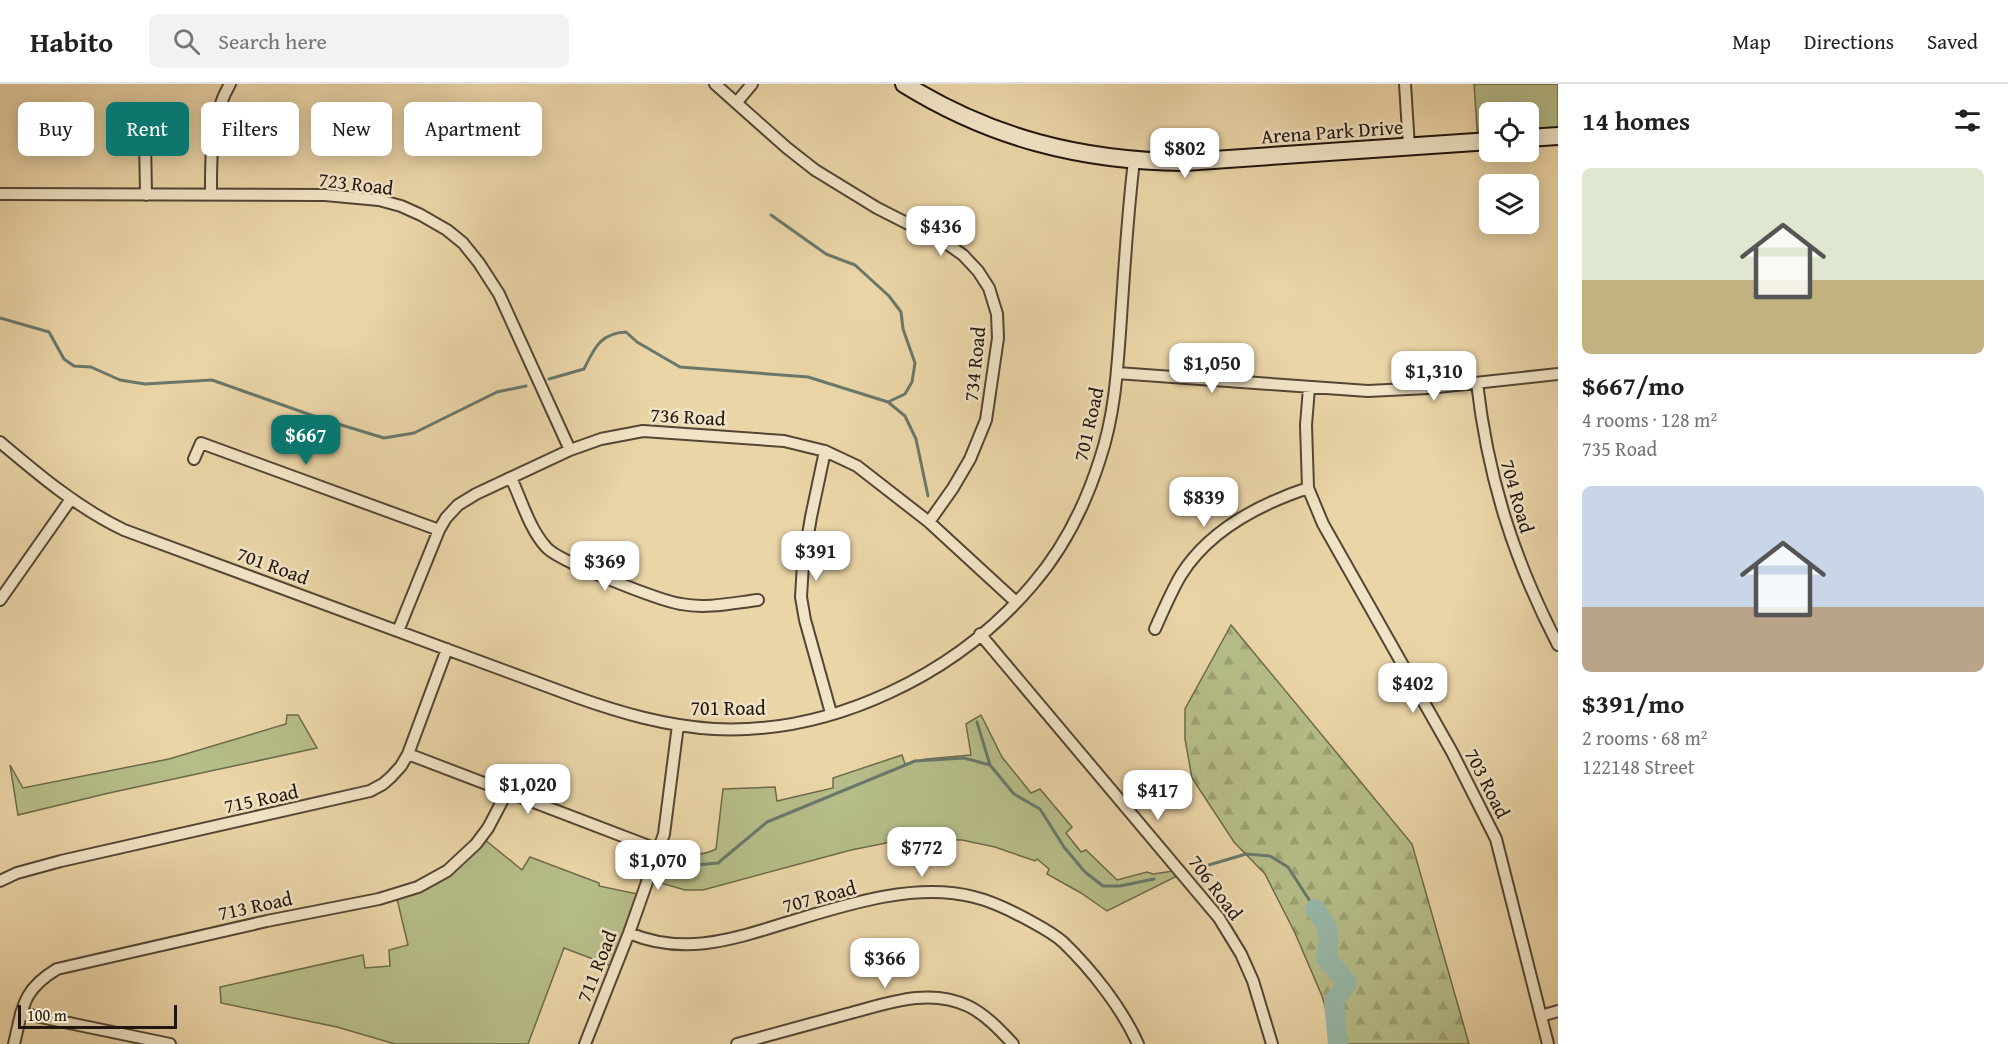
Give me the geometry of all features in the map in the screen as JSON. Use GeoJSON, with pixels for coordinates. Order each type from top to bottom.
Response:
{"type":"FeatureCollection","features":[{"type":"Feature","properties":{"kind":"street"},"geometry":{"type":"LineString","coordinates":[[212,194],[211,144],[222,98],[230,84]]}},
{"type":"Feature","properties":{"kind":"street","name":"734 Road"},"geometry":{"type":"LineString","coordinates":[[715,84],[815,170],[877,208],[946,243],[963,255],[978,271],[989,288],[997,314],[998,338],[986,420],[970,459],[929,522]]}},
{"type":"Feature","properties":{"kind":"street"},"geometry":{"type":"LineString","coordinates":[[736,102],[752,84]]}},
{"type":"Feature","properties":{"kind":"street","name":"Arena Park Drive"},"geometry":{"type":"LineString","coordinates":[[904,84],[924,89],[974,121],[1036,144],[1098,157],[1134,161],[1184,162],[1479,142]]}},
{"type":"Feature","properties":{"kind":"street"},"geometry":{"type":"LineString","coordinates":[[1405,84],[1409,147]]}},
{"type":"Feature","properties":{"kind":"street"},"geometry":{"type":"LineString","coordinates":[[1539,137],[1558,136]]}},
{"type":"Feature","properties":{"kind":"street"},"geometry":{"type":"LineString","coordinates":[[145,156],[146,195]]}},
{"type":"Feature","properties":{"kind":"street","name":"701 Road"},"geometry":{"type":"LineString","coordinates":[[0,442],[71,499],[124,530],[597,705],[638,717],[678,725],[717,729],[784,724],[831,713],[872,700],[914,681],[957,653],[1016,602],[1044,570],[1081,508],[1100,459],[1112,413],[1134,161]]}},
{"type":"Feature","properties":{"kind":"street","name":"723 Road"},"geometry":{"type":"LineString","coordinates":[[0,194],[357,197],[401,206],[447,230],[463,243],[479,263],[499,294],[570,450]]}},
{"type":"Feature","properties":{"kind":"street"},"geometry":{"type":"LineString","coordinates":[[1117,373],[1309,388],[1388,391],[1558,374]]}},
{"type":"Feature","properties":{"kind":"street","name":"704 Road"},"geometry":{"type":"LineString","coordinates":[[1477,383],[1490,469],[1508,530],[1524,575],[1558,645]]}},
{"type":"Feature","properties":{"kind":"street","name":"703 Road"},"geometry":{"type":"LineString","coordinates":[[1309,388],[1306,425],[1308,488],[1323,524],[1452,752],[1496,839],[1548,1044]]}},
{"type":"Feature","properties":{"kind":"street","name":"736 Road"},"geometry":{"type":"LineString","coordinates":[[398,631],[439,530],[458,505],[570,450],[601,439],[651,431],[784,441],[825,451],[857,466],[929,522],[1016,602]]}},
{"type":"Feature","properties":{"kind":"street"},"geometry":{"type":"LineString","coordinates":[[194,459],[201,442],[439,530]]}},
{"type":"Feature","properties":{"kind":"street"},"geometry":{"type":"LineString","coordinates":[[825,451],[803,564],[801,597],[805,620],[831,713]]}},
{"type":"Feature","properties":{"kind":"street"},"geometry":{"type":"LineString","coordinates":[[511,478],[545,546],[560,558],[659,598],[680,604],[701,606],[758,600]]}},
{"type":"Feature","properties":{"kind":"street"},"geometry":{"type":"LineString","coordinates":[[1155,629],[1181,574],[1201,550],[1251,511],[1308,488]]}},
{"type":"Feature","properties":{"kind":"street"},"geometry":{"type":"LineString","coordinates":[[0,600],[4,587],[71,499]]}},
{"type":"Feature","properties":{"kind":"street","name":"706 Road"},"geometry":{"type":"LineString","coordinates":[[980,634],[1219,918],[1241,954],[1253,981],[1272,1044]]}},
{"type":"Feature","properties":{"kind":"street","name":"715 Road"},"geometry":{"type":"LineString","coordinates":[[0,881],[17,873],[61,861],[370,791],[391,777],[408,754],[447,649]]}},
{"type":"Feature","properties":{"kind":"street","name":"711 Road"},"geometry":{"type":"LineString","coordinates":[[585,1044],[629,933],[664,834],[678,725]]}},
{"type":"Feature","properties":{"kind":"street"},"geometry":{"type":"LineString","coordinates":[[408,754],[659,850]]}},
{"type":"Feature","properties":{"kind":"street","name":"713 Road"},"geometry":{"type":"LineString","coordinates":[[14,1044],[21,1013],[29,992],[36,983],[57,969],[256,923],[379,899],[418,888],[447,871],[476,844],[488,828],[507,792]]}},
{"type":"Feature","properties":{"kind":"street","name":"707 Road"},"geometry":{"type":"LineString","coordinates":[[629,933],[672,944],[703,945],[725,942],[807,916],[898,894],[927,892],[974,897],[999,905],[1047,930],[1062,941],[1114,1004],[1132,1031],[1137,1044]]}},
{"type":"Feature","properties":{"kind":"street"},"geometry":{"type":"LineString","coordinates":[[737,1044],[884,1004],[930,997],[967,1005],[984,1016],[1013,1044]]}},
{"type":"Feature","properties":{"kind":"street"},"geometry":{"type":"LineString","coordinates":[[1541,1016],[1558,1011]]}},
{"type":"Feature","properties":{"kind":"street"},"geometry":{"type":"LineString","coordinates":[[21,1013],[170,1044]]}},
{"type":"Feature","properties":{"kind":"green space"},"geometry":{"type":"Polygon","coordinates":[[[1474,84],[1558,84],[1558,135],[1539,136],[1539,102],[1479,102],[1478,141],[1474,84]]]}},
{"type":"Feature","properties":{"kind":"green space"},"geometry":{"type":"Polygon","coordinates":[[[1231,625],[1412,844],[1469,1044],[1336,1044],[1322,996],[1295,933],[1265,874],[1234,842],[1192,778],[1185,739],[1185,709],[1231,625]]]}},
{"type":"Feature","properties":{"kind":"green space"},"geometry":{"type":"Polygon","coordinates":[[[287,715],[298,715],[317,748],[18,815],[10,765],[23,788],[169,759],[286,724],[287,715]]]}},
{"type":"Feature","properties":{"kind":"green space"},"geometry":{"type":"Polygon","coordinates":[[[981,715],[1002,757],[1031,793],[1040,789],[1072,827],[1066,833],[1081,852],[1086,850],[1117,880],[1147,872],[1153,874],[1180,870],[1183,873],[1107,911],[1047,874],[1049,869],[1037,859],[1035,861],[995,847],[962,840],[906,839],[851,850],[703,890],[685,890],[647,879],[659,850],[695,855],[716,849],[723,789],[775,787],[777,801],[833,788],[833,778],[902,755],[905,764],[926,759],[971,755],[966,724],[981,715]]]}},
{"type":"Feature","properties":{"kind":"green space"},"geometry":{"type":"Polygon","coordinates":[[[484,839],[522,870],[530,857],[599,883],[599,886],[642,895],[614,967],[564,948],[528,1044],[395,1044],[337,1027],[221,1003],[220,987],[363,955],[365,968],[390,966],[389,950],[408,945],[397,899],[417,891],[484,839]]]}},
{"type":"Feature","properties":{"kind":"waterway"},"geometry":{"type":"LineString","coordinates":[[771,215],[826,254],[855,265],[889,296],[901,312],[903,329],[915,363],[912,382],[905,394],[888,402]]}},
{"type":"Feature","properties":{"kind":"waterway"},"geometry":{"type":"LineString","coordinates":[[0,318],[49,332],[64,359],[74,366],[91,367],[120,380],[145,384],[212,380],[384,438],[414,433],[497,392],[526,386]]}},
{"type":"Feature","properties":{"kind":"waterway"},"geometry":{"type":"LineString","coordinates":[[549,379],[584,369],[599,343],[610,335],[626,332],[637,342],[680,367],[808,377],[888,402],[905,416],[916,439],[928,496]]}},
{"type":"Feature","properties":{"kind":"waterway"},"geometry":{"type":"LineString","coordinates":[[977,722],[990,765],[1014,794],[1040,809],[1064,847],[1085,872],[1103,886],[1120,886],[1154,879]]}},
{"type":"Feature","properties":{"kind":"waterway"},"geometry":{"type":"LineString","coordinates":[[664,868],[718,863],[767,822],[915,761],[964,758],[990,765]]}},
{"type":"Feature","properties":{"kind":"waterway"},"geometry":{"type":"LineString","coordinates":[[1202,867],[1246,854],[1270,856],[1288,867],[1315,909]]}},
{"type":"Feature","properties":{"kind":"waterway"},"geometry":{"type":"LineString","coordinates":[[1315,909],[1324,921],[1328,932],[1326,958],[1347,983],[1334,1002],[1338,1044]]}}]}
